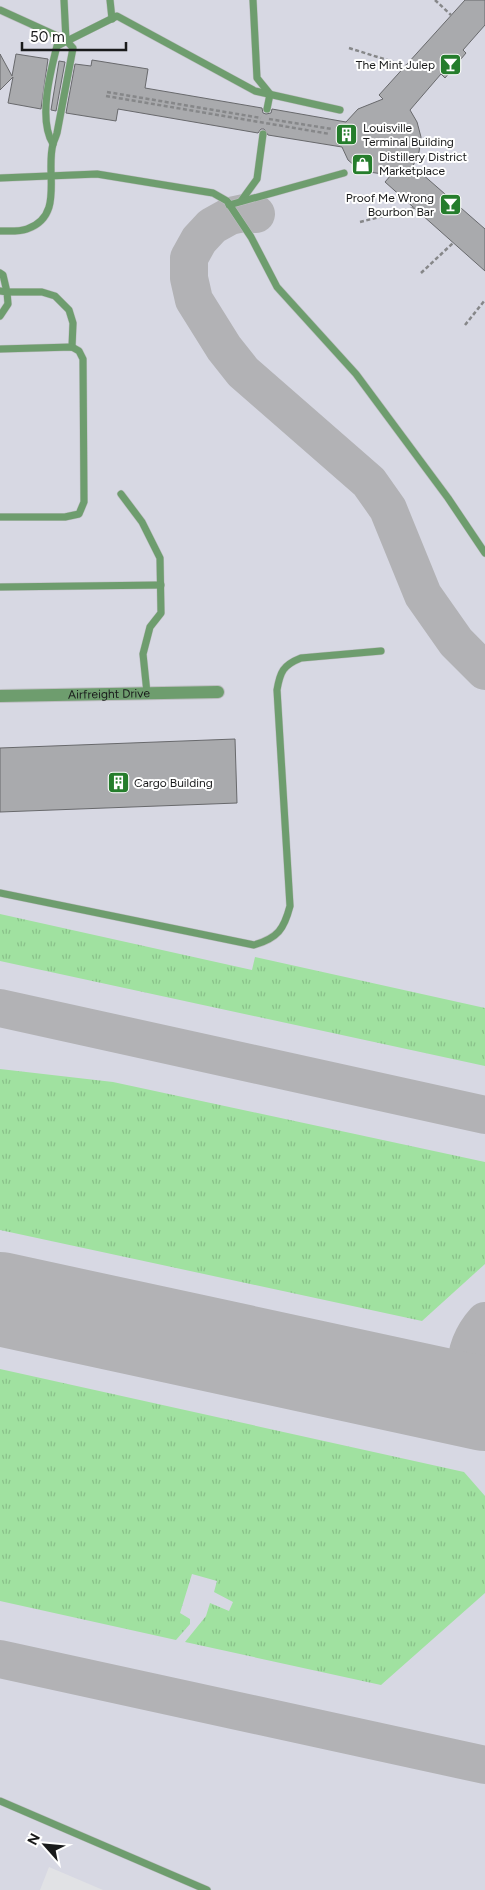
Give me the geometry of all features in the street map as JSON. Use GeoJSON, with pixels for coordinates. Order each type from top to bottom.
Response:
{"type":"FeatureCollection","features":[{"type":"Feature","properties":{"kind":"street","name":"Airfreight Drive"},"geometry":{"type":"LineString","coordinates":[[0,696],[218,692]]}},
{"type":"Feature","properties":{"kind":"lane"},"geometry":{"type":"LineString","coordinates":[[64,0],[66,40]]}},
{"type":"Feature","properties":{"kind":"lane"},"geometry":{"type":"LineString","coordinates":[[112,19],[109,0],[118,0]]}},
{"type":"Feature","properties":{"kind":"lane"},"geometry":{"type":"LineString","coordinates":[[253,0],[257,78],[270,94]]}},
{"type":"Feature","properties":{"kind":"lane"},"geometry":{"type":"LineString","coordinates":[[0,10],[66,40],[73,48],[58,133],[52,144],[51,198],[47,213],[38,224],[25,230],[0,231]]}},
{"type":"Feature","properties":{"kind":"lane"},"geometry":{"type":"LineString","coordinates":[[52,144],[47,136],[46,109],[57,46],[117,16],[255,91],[340,110]]}},
{"type":"Feature","properties":{"kind":"lane"},"geometry":{"type":"LineString","coordinates":[[267,108],[270,94]]}},
{"type":"Feature","properties":{"kind":"lane"},"geometry":{"type":"LineString","coordinates":[[241,202],[257,180],[263,134]]}},
{"type":"Feature","properties":{"kind":"lane"},"geometry":{"type":"LineString","coordinates":[[229,205],[344,173]]}},
{"type":"Feature","properties":{"kind":"lane"},"geometry":{"type":"LineString","coordinates":[[0,178],[52,174],[97,174],[213,194],[227,201],[251,237],[277,287],[356,374],[448,498],[485,553]]}},
{"type":"Feature","properties":{"kind":"lane"},"geometry":{"type":"LineString","coordinates":[[0,273],[2,275],[3,292],[8,304],[0,316]]}},
{"type":"Feature","properties":{"kind":"lane"},"geometry":{"type":"LineString","coordinates":[[3,292],[42,292],[55,296],[69,310],[73,322],[72,347]]}},
{"type":"Feature","properties":{"kind":"lane"},"geometry":{"type":"LineString","coordinates":[[0,349],[72,347],[79,351],[83,358],[84,502],[79,514],[65,517],[0,517]]}},
{"type":"Feature","properties":{"kind":"lane"},"geometry":{"type":"LineString","coordinates":[[120,494],[142,522],[160,558],[161,613],[150,627],[143,654],[146,693]]}},
{"type":"Feature","properties":{"kind":"lane"},"geometry":{"type":"LineString","coordinates":[[0,587],[161,585]]}},
{"type":"Feature","properties":{"kind":"lane"},"geometry":{"type":"LineString","coordinates":[[0,893],[254,945],[268,941],[277,934],[286,922],[290,906],[277,690],[279,679],[283,669],[290,662],[301,658],[381,651]]}},
{"type":"Feature","properties":{"kind":"lane"},"geometry":{"type":"LineString","coordinates":[[0,1802],[207,1890]]}},
{"type":"Feature","properties":{"kind":"path"},"geometry":{"type":"LineString","coordinates":[[435,0],[451,15]]}},
{"type":"Feature","properties":{"kind":"path"},"geometry":{"type":"LineString","coordinates":[[349,48],[406,66]]}},
{"type":"Feature","properties":{"kind":"path"},"geometry":{"type":"LineString","coordinates":[[107,92],[332,129]]}},
{"type":"Feature","properties":{"kind":"path"},"geometry":{"type":"LineString","coordinates":[[106,96],[330,134]]}},
{"type":"Feature","properties":{"kind":"path"},"geometry":{"type":"LineString","coordinates":[[360,222],[414,208]]}},
{"type":"Feature","properties":{"kind":"path"},"geometry":{"type":"LineString","coordinates":[[421,273],[453,243]]}},
{"type":"Feature","properties":{"kind":"path"},"geometry":{"type":"LineString","coordinates":[[465,325],[485,300]]}},
{"type":"Feature","properties":{"kind":"shaded area"},"geometry":{"type":"Polygon","coordinates":[[[0,0],[485,0],[485,1890],[103,1890],[49,1867],[40,1890],[0,1890],[0,0]]]}},
{"type":"Feature","properties":{"kind":"green space"},"geometry":{"type":"Polygon","coordinates":[[[0,914],[252,970],[255,957],[485,1008],[485,1066],[0,961],[0,914]]]}},
{"type":"Feature","properties":{"kind":"green space"},"geometry":{"type":"Polygon","coordinates":[[[0,1069],[113,1082],[485,1162],[485,1264],[422,1321],[0,1230],[0,1069]]]}},
{"type":"Feature","properties":{"kind":"green space"},"geometry":{"type":"Polygon","coordinates":[[[0,1369],[464,1472],[485,1496],[485,1593],[381,1685],[185,1642],[206,1616],[210,1603],[229,1611],[233,1602],[214,1592],[217,1581],[192,1574],[180,1613],[190,1619],[190,1624],[176,1640],[0,1601],[0,1369]]]}},
{"type":"Feature","properties":{"kind":"building","name":"Louisville Terminal Building"},"geometry":{"type":"Polygon","coordinates":[[[465,0],[485,0],[485,25],[463,50],[466,53],[445,78],[441,74],[410,110],[417,122],[421,137],[419,152],[413,166],[485,229],[485,271],[385,182],[391,175],[361,171],[348,160],[342,147],[268,135],[264,129],[261,129],[258,133],[118,109],[116,121],[66,113],[75,64],[91,66],[92,60],[148,69],[145,88],[262,108],[263,113],[266,114],[271,113],[272,109],[346,122],[358,109],[383,99],[379,95],[465,0]]]}},
{"type":"Feature","properties":{"kind":"building"},"geometry":{"type":"Polygon","coordinates":[[[0,54],[12,76],[16,54],[48,59],[41,109],[8,103],[13,77],[0,90],[0,54]]]}},
{"type":"Feature","properties":{"kind":"building"},"geometry":{"type":"Polygon","coordinates":[[[59,61],[65,62],[56,111],[51,110],[59,61]]]}},
{"type":"Feature","properties":{"kind":"building","name":"Cargo Building"},"geometry":{"type":"Polygon","coordinates":[[[235,739],[237,803],[0,812],[0,748],[235,739]]]}},
{"type":"Feature","properties":{"kind":"taxiway"},"geometry":{"type":"LineString","coordinates":[[256,214],[244,213],[230,216],[212,226],[199,240],[189,258],[189,278],[194,300],[224,348],[243,372],[369,482],[388,509],[423,595],[456,642],[485,671]]}},
{"type":"Feature","properties":{"kind":"taxiway"},"geometry":{"type":"LineString","coordinates":[[0,1008],[485,1115]]}},
{"type":"Feature","properties":{"kind":"taxiway"},"geometry":{"type":"LineString","coordinates":[[0,1298],[26,1304]]}},
{"type":"Feature","properties":{"kind":"taxiway"},"geometry":{"type":"LineString","coordinates":[[485,1321],[470,1345],[466,1372],[471,1399],[485,1423]]}},
{"type":"Feature","properties":{"kind":"taxiway"},"geometry":{"type":"LineString","coordinates":[[0,1659],[485,1765]]}},
{"type":"Feature","properties":{"kind":"runway"},"geometry":{"type":"LineString","coordinates":[[0,1299],[485,1404]]}},
{"type":"Feature","properties":{"kind":"place","name":"The Mint Julep"},"geometry":{"type":"Point","coordinates":[451,65]}},
{"type":"Feature","properties":{"kind":"place","name":"Louisville Terminal Building"},"geometry":{"type":"Point","coordinates":[347,135]}},
{"type":"Feature","properties":{"kind":"place","name":"Distillery District Marketplace"},"geometry":{"type":"Point","coordinates":[363,164]}},
{"type":"Feature","properties":{"kind":"place","name":"Proof Me Wrong Bourbon Bar"},"geometry":{"type":"Point","coordinates":[450,205]}},
{"type":"Feature","properties":{"kind":"place","name":"Cargo Building"},"geometry":{"type":"Point","coordinates":[118,783]}}]}
